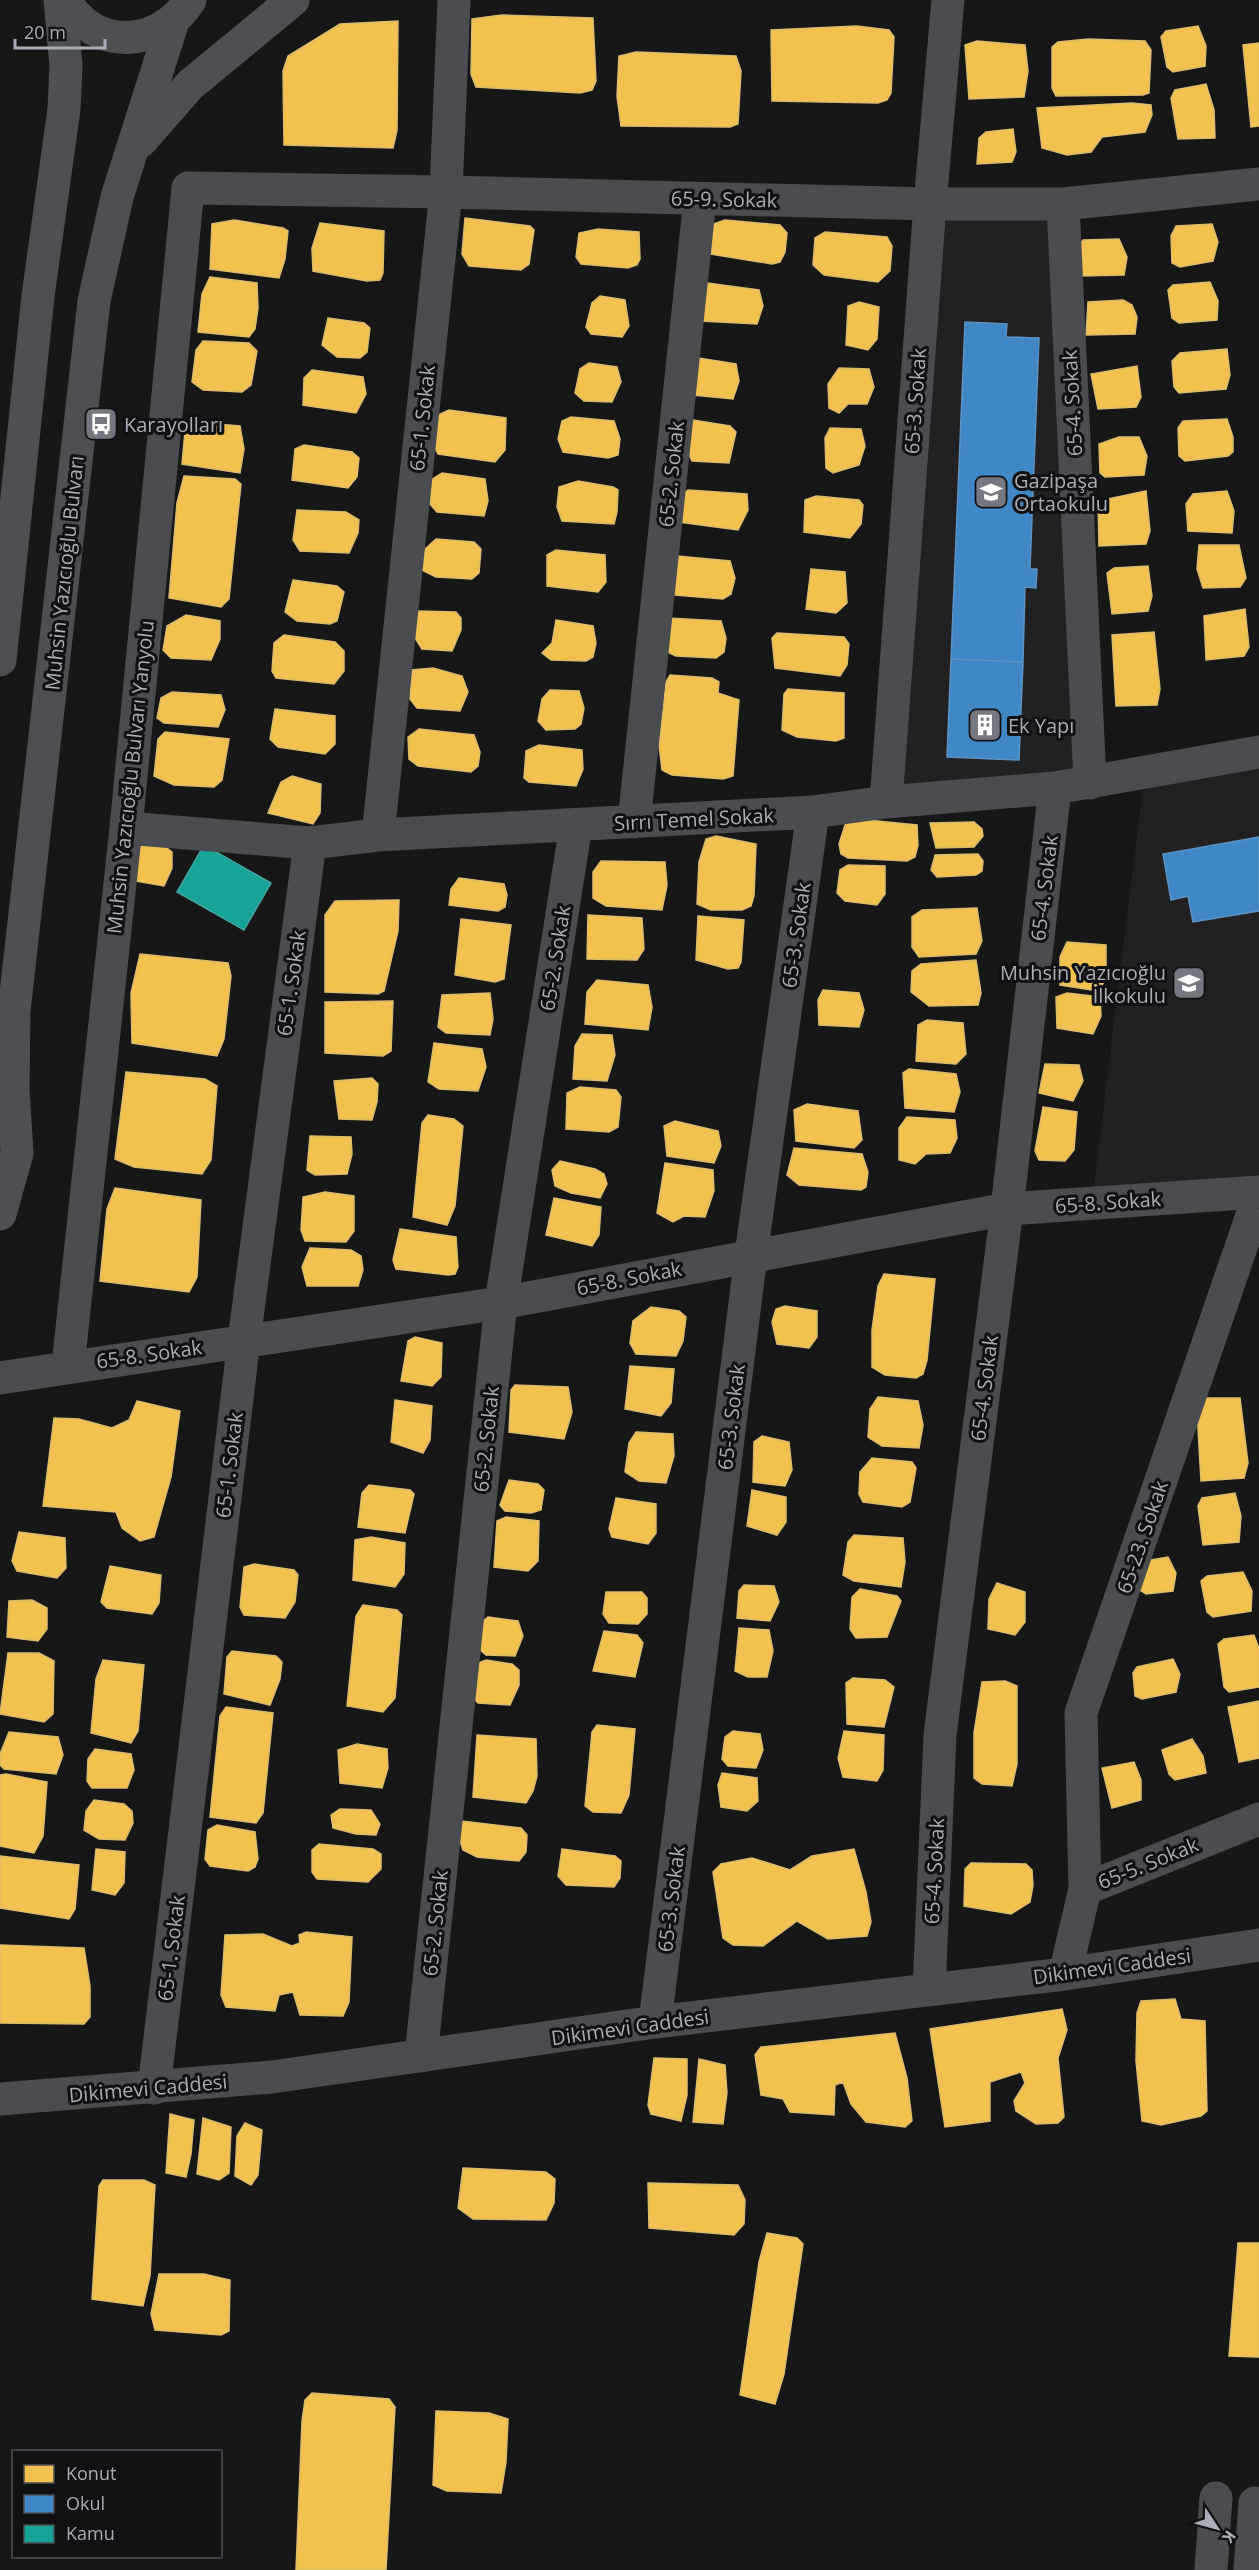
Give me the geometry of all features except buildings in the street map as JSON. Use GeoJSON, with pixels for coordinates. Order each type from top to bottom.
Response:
{"type":"FeatureCollection","features":[{"type":"Feature","properties":{"kind":"main road"},"geometry":{"type":"LineString","coordinates":[[0,660],[38,296],[64,109],[66,65],[60,0]]}},
{"type":"Feature","properties":{"kind":"main road","name":"Muhsin Yazıcıoğlu Bulvarı"},"geometry":{"type":"LineString","coordinates":[[65,0],[77,16],[90,27],[120,37],[144,36],[182,11]]}},
{"type":"Feature","properties":{"kind":"main road"},"geometry":{"type":"LineString","coordinates":[[129,157],[190,85],[293,0]]}},
{"type":"Feature","properties":{"kind":"main road","name":"Muhsin Yazıcıoğlu Bulvarı"},"geometry":{"type":"LineString","coordinates":[[0,1214],[7,1181],[17,1153],[18,1135],[13,1089],[14,1011],[94,301],[117,197],[129,157],[182,11]]}},
{"type":"Feature","properties":{"kind":"main road"},"geometry":{"type":"LineString","coordinates":[[0,1098],[13,1118],[18,1135]]}},
{"type":"Feature","properties":{"kind":"street","name":"65-1. Sokak"},"geometry":{"type":"LineString","coordinates":[[378,836],[446,192],[454,0]]}},
{"type":"Feature","properties":{"kind":"street","name":"65-3. Sokak"},"geometry":{"type":"LineString","coordinates":[[886,802],[930,204],[948,0]]}},
{"type":"Feature","properties":{"kind":"street","name":"65-9. Sokak"},"geometry":{"type":"LineString","coordinates":[[188,188],[930,204],[1063,204],[1259,184]]}},
{"type":"Feature","properties":{"kind":"street","name":"Muhsin Yazıcıoğlu Bulvarı Yanyolu"},"geometry":{"type":"LineString","coordinates":[[68,1366],[126,828],[188,188]]}},
{"type":"Feature","properties":{"kind":"street","name":"65-2. Sokak"},"geometry":{"type":"LineString","coordinates":[[634,822],[700,199]]}},
{"type":"Feature","properties":{"kind":"street","name":"65-4. Sokak"},"geometry":{"type":"LineString","coordinates":[[1063,204],[1090,783]]}},
{"type":"Feature","properties":{"kind":"street","name":"Sırrı Temel Sokak"},"geometry":{"type":"LineString","coordinates":[[126,828],[310,843],[378,836],[813,812],[886,802],[1055,788],[1259,752]]}},
{"type":"Feature","properties":{"kind":"street","name":"65-4. Sokak"},"geometry":{"type":"LineString","coordinates":[[929,1990],[940,1735],[1007,1209],[1055,788]]}},
{"type":"Feature","properties":{"kind":"street","name":"65-3. Sokak"},"geometry":{"type":"LineString","coordinates":[[656,2022],[751,1255],[813,812]]}},
{"type":"Feature","properties":{"kind":"street","name":"65-2. Sokak"},"geometry":{"type":"LineString","coordinates":[[421,2056],[501,1302],[576,825]]}},
{"type":"Feature","properties":{"kind":"street","name":"65-1. Sokak"},"geometry":{"type":"LineString","coordinates":[[154,2088],[244,1340],[310,843]]}},
{"type":"Feature","properties":{"kind":"street","name":"65-8. Sokak"},"geometry":{"type":"LineString","coordinates":[[0,1377],[501,1302],[1007,1209],[1259,1193]]}},
{"type":"Feature","properties":{"kind":"street","name":"65-23. Sokak"},"geometry":{"type":"LineString","coordinates":[[1085,1888],[1081,1713],[1259,1193]]}},
{"type":"Feature","properties":{"kind":"street","name":"65-5. Sokak"},"geometry":{"type":"LineString","coordinates":[[1065,1974],[1085,1888],[1259,1819]]}},
{"type":"Feature","properties":{"kind":"street","name":"Dikimevi Caddesi"},"geometry":{"type":"LineString","coordinates":[[0,2099],[272,2077],[656,2022],[1065,1974],[1259,1945]]}},
{"type":"Feature","properties":{"kind":"street"},"geometry":{"type":"LineString","coordinates":[[1211,2570],[1216,2498]]}},
{"type":"Feature","properties":{"kind":"street"},"geometry":{"type":"LineString","coordinates":[[1250,2570],[1255,2503]]}},
{"type":"Feature","properties":{"kind":"shaded area","name":"Gazipaşa Ortaokulu"},"geometry":{"type":"Polygon","coordinates":[[[1056,210],[1077,772],[893,790],[938,211],[1056,210]]]}},
{"type":"Feature","properties":{"kind":"shaded area","name":"Muhsin Yazıcıoğlu İlkokulu"},"geometry":{"type":"Polygon","coordinates":[[[1259,769],[1259,1178],[1093,1193],[1143,787],[1259,769]]]}},
{"type":"Feature","properties":{"kind":"place","name":"Karayolları"},"geometry":{"type":"Point","coordinates":[101,424]}},
{"type":"Feature","properties":{"kind":"place","name":"Gazipaşa Ortaokulu"},"geometry":{"type":"Point","coordinates":[991,492]}},
{"type":"Feature","properties":{"kind":"place","name":"Ek Yapı"},"geometry":{"type":"Point","coordinates":[985,725]}},
{"type":"Feature","properties":{"kind":"place","name":"Muhsin Yazıcıoğlu İlkokulu"},"geometry":{"type":"Point","coordinates":[1189,983]}}]}
